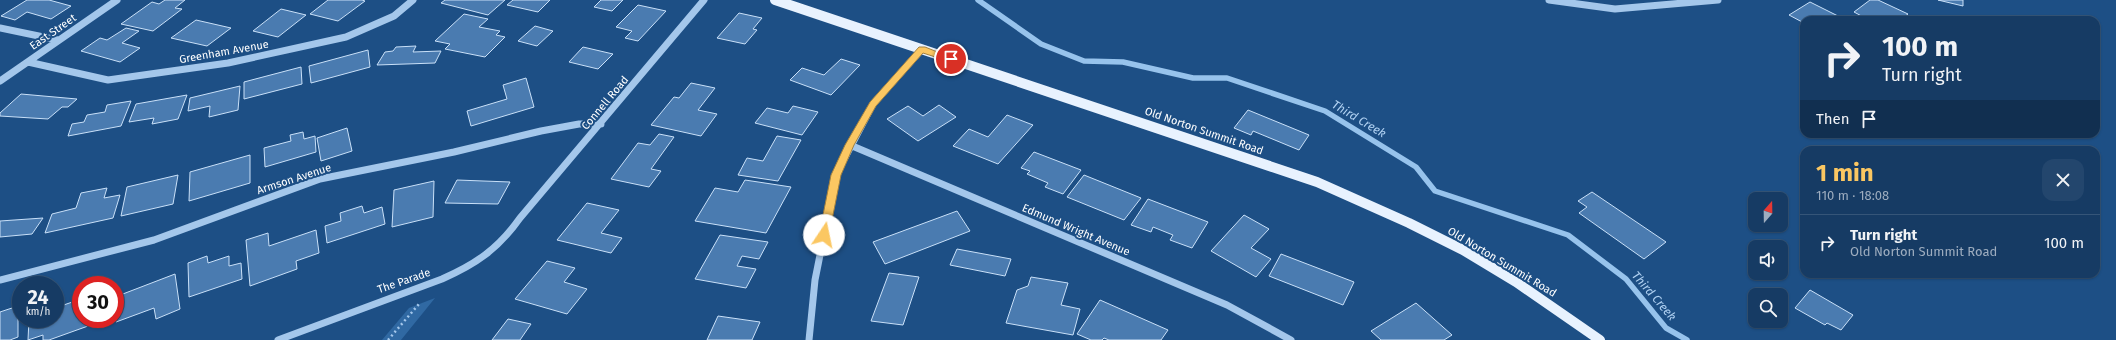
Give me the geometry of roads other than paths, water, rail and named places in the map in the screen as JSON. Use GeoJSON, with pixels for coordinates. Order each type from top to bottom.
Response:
{"type":"FeatureCollection","features":[{"type":"Feature","properties":{"kind":"main road","name":"Old Norton Summit Road"},"geometry":{"type":"LineString","coordinates":[[775,0],[1324,185],[1395,216],[1462,250],[1526,288],[1600,340]]}},
{"type":"Feature","properties":{"kind":"street","name":"East Street"},"geometry":{"type":"LineString","coordinates":[[0,81],[117,0]]}},
{"type":"Feature","properties":{"kind":"street","name":"Greenham Avenue"},"geometry":{"type":"LineString","coordinates":[[28,62],[108,80],[228,64],[346,37],[394,16],[413,0]]}},
{"type":"Feature","properties":{"kind":"street","name":"Connell Road"},"geometry":{"type":"LineString","coordinates":[[520,218],[601,124],[704,0]]}},
{"type":"Feature","properties":{"kind":"street"},"geometry":{"type":"LineString","coordinates":[[1549,0],[1615,9],[1718,0]]}},
{"type":"Feature","properties":{"kind":"street"},"geometry":{"type":"LineString","coordinates":[[0,28],[58,40]]}},
{"type":"Feature","properties":{"kind":"street"},"geometry":{"type":"LineString","coordinates":[[810,340],[815,280],[834,183],[850,145],[873,104],[922,49]]}},
{"type":"Feature","properties":{"kind":"street","name":"Armson Avenue"},"geometry":{"type":"LineString","coordinates":[[0,280],[154,240],[320,179],[454,152],[541,131],[579,124],[601,124]]}},
{"type":"Feature","properties":{"kind":"street","name":"Edmund Wright Avenue"},"geometry":{"type":"LineString","coordinates":[[850,145],[1227,305],[1291,340]]}},
{"type":"Feature","properties":{"kind":"street","name":"The Parade"},"geometry":{"type":"LineString","coordinates":[[278,340],[303,329],[415,290],[468,267],[489,254],[502,243],[520,218]]}},
{"type":"Feature","properties":{"kind":"waterway","name":"Third Creek"},"geometry":{"type":"LineString","coordinates":[[978,0],[1041,44],[1084,61],[1123,62],[1193,78],[1227,78],[1325,111],[1416,167],[1435,191],[1568,235],[1626,279],[1666,328],[1687,340]]}}]}
